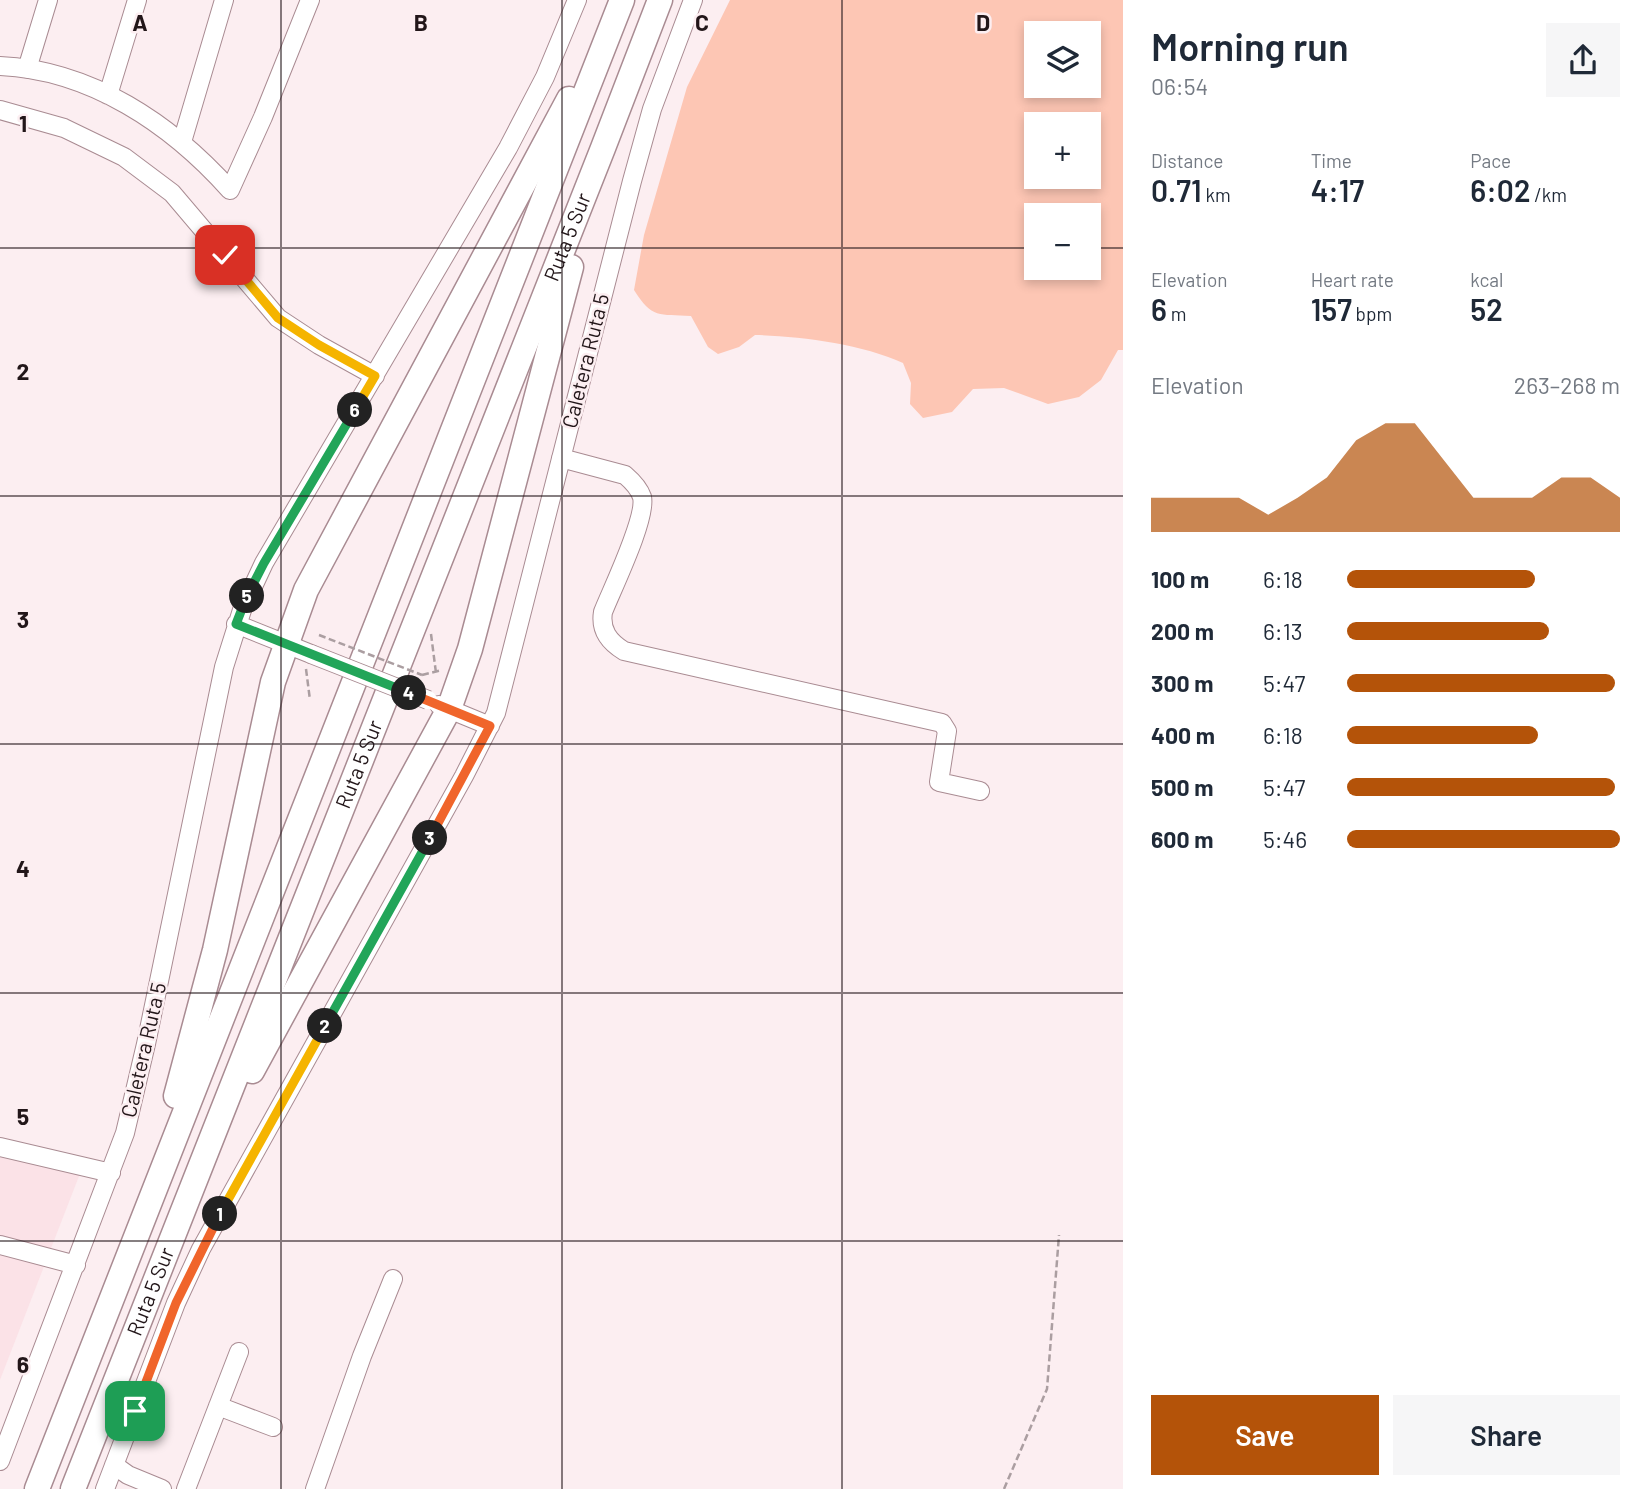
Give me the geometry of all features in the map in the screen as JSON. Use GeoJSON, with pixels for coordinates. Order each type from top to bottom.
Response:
{"type":"FeatureCollection","features":[{"type":"Feature","properties":{"kind":"highway"},"geometry":{"type":"LineString","coordinates":[[144,1212],[215,950],[274,682],[285,644],[313,576],[622,0]]}},
{"type":"Feature","properties":{"kind":"highway","name":"Ruta 5 Sur"},"geometry":{"type":"LineString","coordinates":[[37,1489],[622,0]]}},
{"type":"Feature","properties":{"kind":"highway","name":"Ruta 5 Sur"},"geometry":{"type":"LineString","coordinates":[[73,1489],[660,0]]}},
{"type":"Feature","properties":{"kind":"highway"},"geometry":{"type":"LineString","coordinates":[[201,1164],[438,705],[470,649],[603,148]]}},
{"type":"Feature","properties":{"kind":"street"},"geometry":{"type":"LineString","coordinates":[[27,68],[48,0]]}},
{"type":"Feature","properties":{"kind":"street"},"geometry":{"type":"LineString","coordinates":[[108,95],[137,0]]}},
{"type":"Feature","properties":{"kind":"street"},"geometry":{"type":"LineString","coordinates":[[182,142],[224,0]]}},
{"type":"Feature","properties":{"kind":"street"},"geometry":{"type":"LineString","coordinates":[[0,66],[47,71],[108,95],[145,115],[182,142],[230,190],[310,0]]}},
{"type":"Feature","properties":{"kind":"street","name":"Caletera Ruta 5"},"geometry":{"type":"LineString","coordinates":[[0,1461],[125,1133],[224,667],[236,624],[264,563],[523,120],[577,0]]}},
{"type":"Feature","properties":{"kind":"street","name":"Caletera Ruta 5"},"geometry":{"type":"LineString","coordinates":[[105,1489],[176,1303],[201,1249],[490,726],[502,695],[642,143],[693,0]]}},
{"type":"Feature","properties":{"kind":"street"},"geometry":{"type":"LineString","coordinates":[[0,110],[64,128],[124,157],[172,193],[278,318],[319,345],[375,376]]}},
{"type":"Feature","properties":{"kind":"street"},"geometry":{"type":"LineString","coordinates":[[561,458],[625,475],[642,497],[641,517],[601,622],[605,633],[617,647],[624,651],[942,723],[947,731],[939,782],[980,791]]}},
{"type":"Feature","properties":{"kind":"street"},"geometry":{"type":"LineString","coordinates":[[236,624],[285,644],[308,663],[438,705],[490,726]]}},
{"type":"Feature","properties":{"kind":"street"},"geometry":{"type":"LineString","coordinates":[[0,1147],[111,1173]]}},
{"type":"Feature","properties":{"kind":"street"},"geometry":{"type":"LineString","coordinates":[[0,1245],[76,1265]]}},
{"type":"Feature","properties":{"kind":"street"},"geometry":{"type":"LineString","coordinates":[[315,1489],[362,1356],[393,1279]]}},
{"type":"Feature","properties":{"kind":"street"},"geometry":{"type":"LineString","coordinates":[[186,1489],[239,1352]]}},
{"type":"Feature","properties":{"kind":"street"},"geometry":{"type":"LineString","coordinates":[[218,1406],[273,1427]]}},
{"type":"Feature","properties":{"kind":"street"},"geometry":{"type":"LineString","coordinates":[[114,1465],[128,1475],[162,1489]]}},
{"type":"Feature","properties":{"kind":"path"},"geometry":{"type":"LineString","coordinates":[[319,635],[422,675]]}},
{"type":"Feature","properties":{"kind":"path"},"geometry":{"type":"LineString","coordinates":[[435,662],[436,673]]}},
{"type":"Feature","properties":{"kind":"path"},"geometry":{"type":"LineString","coordinates":[[308,663],[310,700]]}},
{"type":"Feature","properties":{"kind":"path"},"geometry":{"type":"LineString","coordinates":[[1004,1489],[1047,1389],[1059,1235]]}},
{"type":"Feature","properties":{"kind":"shaded area"},"geometry":{"type":"Polygon","coordinates":[[[730,0],[1123,0],[1123,350],[1118,350],[1101,380],[1079,397],[1048,404],[1004,388],[973,389],[952,412],[923,418],[910,404],[911,383],[903,363],[887,356],[811,339],[755,335],[739,347],[718,354],[708,347],[691,316],[657,313],[646,306],[634,290],[644,235],[687,87],[730,0]]]}},
{"type":"Feature","properties":{"kind":"shaded area"},"geometry":{"type":"Polygon","coordinates":[[[0,1154],[81,1171],[0,1380],[0,1154]]]}},
{"type":"Feature","properties":{"kind":"route"},"geometry":{"type":"LineString","coordinates":[[135,1411],[176,1303],[201,1249],[490,726],[236,624],[264,563],[375,376],[319,345],[278,318],[225,255]]}}]}
